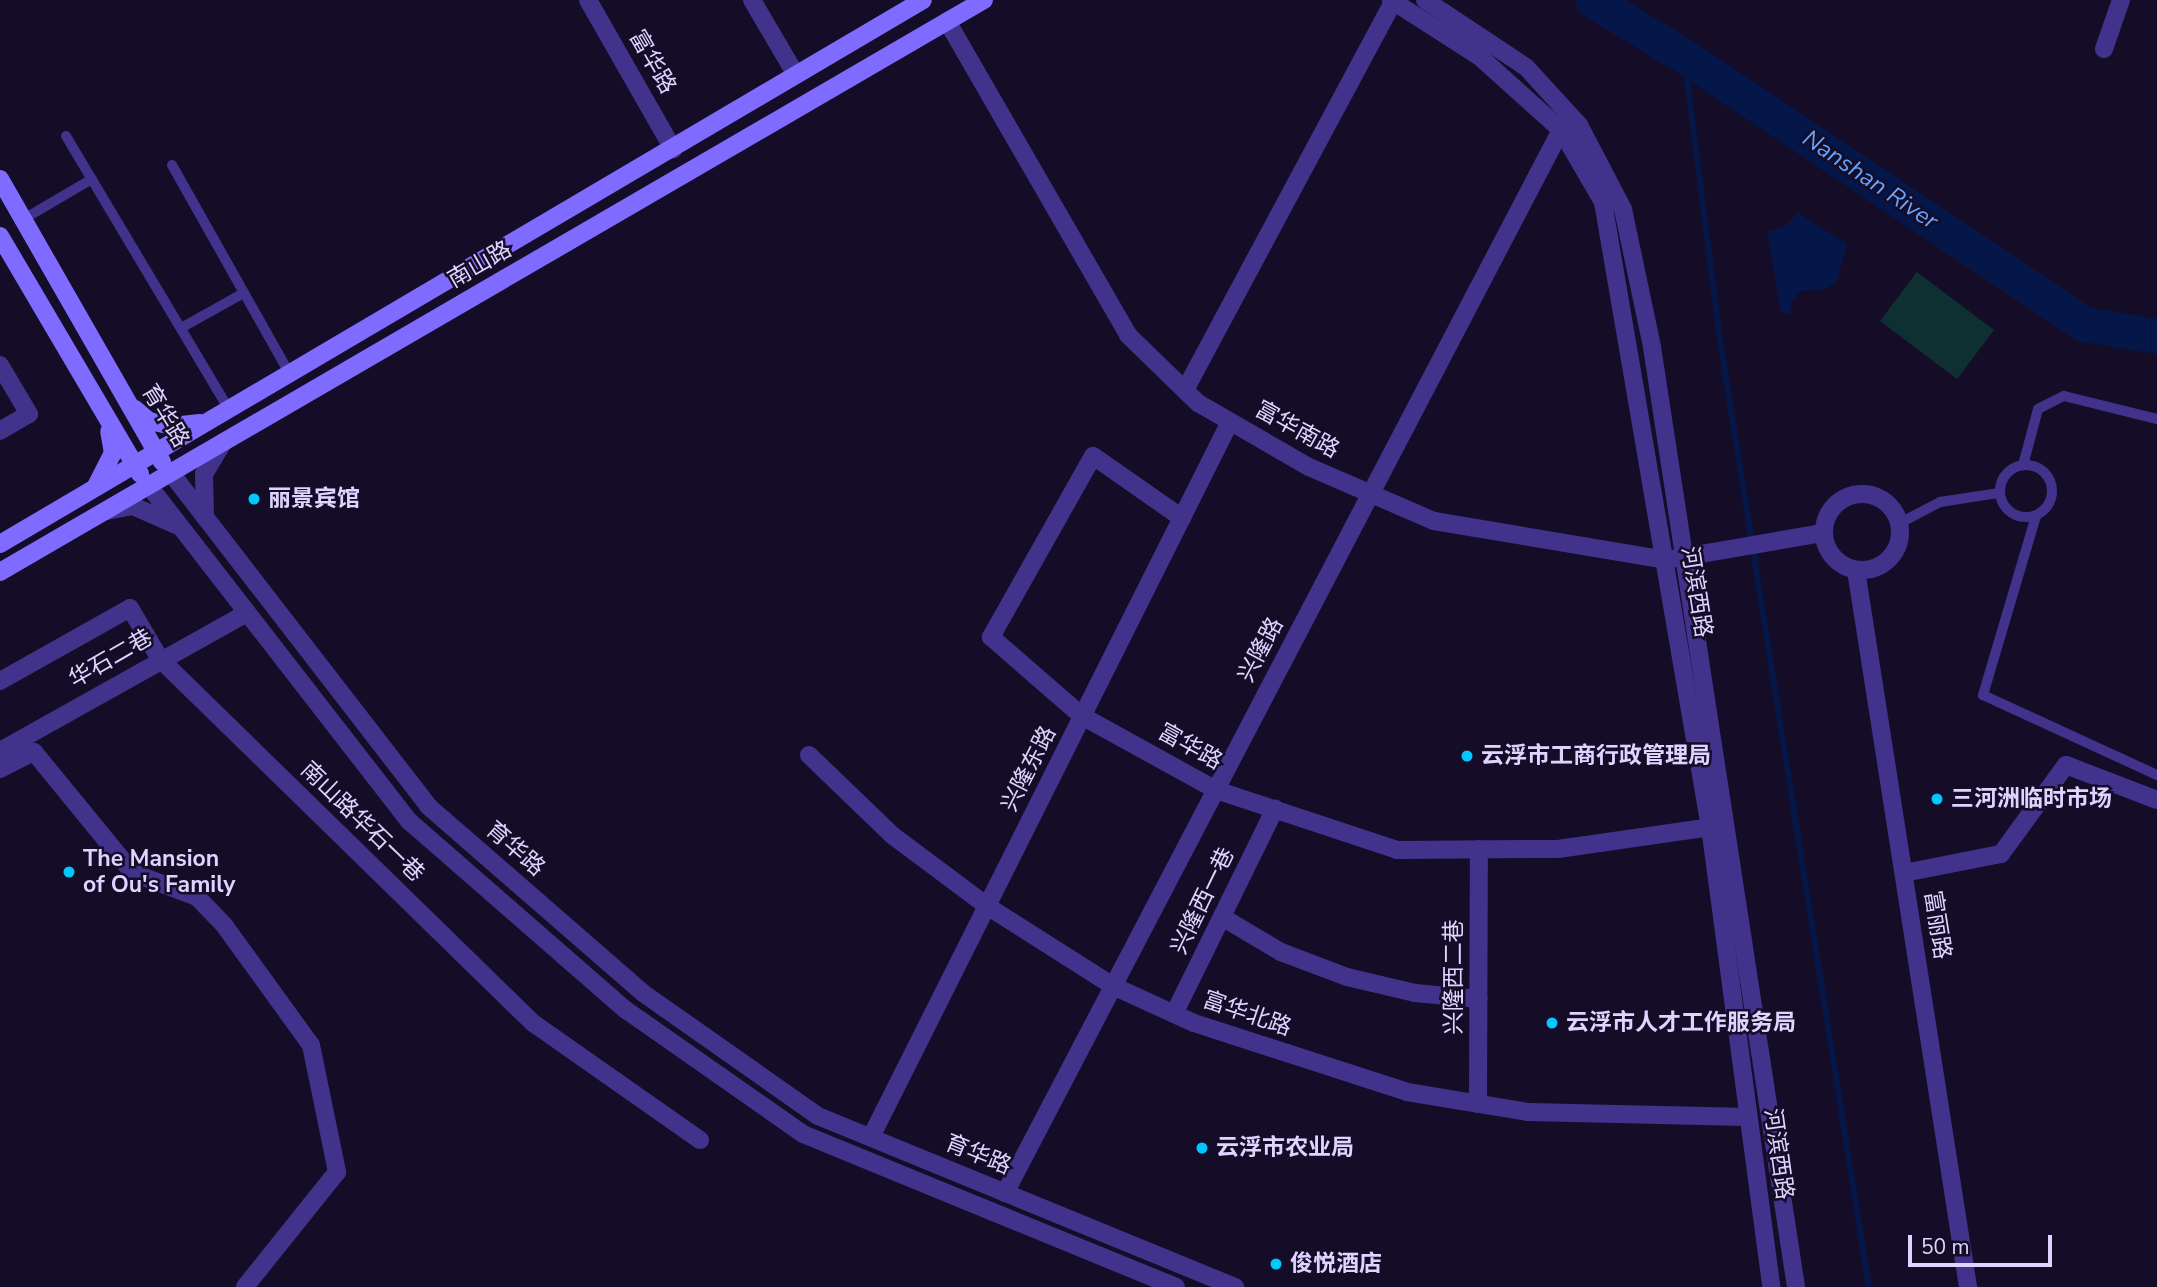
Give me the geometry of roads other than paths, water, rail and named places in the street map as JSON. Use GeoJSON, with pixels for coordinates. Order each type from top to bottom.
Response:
{"type":"FeatureCollection","features":[{"type":"Feature","properties":{"kind":"main road","name":"南山路"},"geometry":{"type":"LineString","coordinates":[[0,572],[984,0]]}},
{"type":"Feature","properties":{"kind":"main road","name":"南山路"},"geometry":{"type":"LineString","coordinates":[[0,544],[920,1]]}},
{"type":"Feature","properties":{"kind":"main road","name":"育华路"},"geometry":{"type":"LineString","coordinates":[[0,179],[156,453],[171,473]]}},
{"type":"Feature","properties":{"kind":"main road","name":"育华路"},"geometry":{"type":"LineString","coordinates":[[0,236],[134,466],[149,486]]}},
{"type":"Feature","properties":{"kind":"main road"},"geometry":{"type":"LineString","coordinates":[[127,401],[149,421],[172,426],[207,422]]}},
{"type":"Feature","properties":{"kind":"main road"},"geometry":{"type":"LineString","coordinates":[[93,489],[113,453],[104,414]]}},
{"type":"Feature","properties":{"kind":"street","name":"富华路"},"geometry":{"type":"LineString","coordinates":[[588,0],[673,149]]}},
{"type":"Feature","properties":{"kind":"street"},"geometry":{"type":"LineString","coordinates":[[752,0],[796,75]]}},
{"type":"Feature","properties":{"kind":"street","name":"河滨西路"},"geometry":{"type":"LineString","coordinates":[[1425,0],[1526,67],[1579,125],[1623,209],[1653,347],[1796,1287]]}},
{"type":"Feature","properties":{"kind":"street"},"geometry":{"type":"LineString","coordinates":[[2104,49],[2121,0]]}},
{"type":"Feature","properties":{"kind":"street"},"geometry":{"type":"LineString","coordinates":[[1185,390],[1392,1]]}},
{"type":"Feature","properties":{"kind":"street","name":"河滨西路"},"geometry":{"type":"LineString","coordinates":[[1392,1],[1480,57],[1561,130],[1603,202],[1710,827],[1771,1287]]}},
{"type":"Feature","properties":{"kind":"street","name":"富华南路"},"geometry":{"type":"LineString","coordinates":[[947,21],[1128,335],[1185,390],[1230,422],[1309,467],[1434,521],[1666,560],[1823,533]]}},
{"type":"Feature","properties":{"kind":"street","name":"兴隆路"},"geometry":{"type":"LineString","coordinates":[[1005,1193],[1561,130]]}},
{"type":"Feature","properties":{"kind":"street"},"geometry":{"type":"LineString","coordinates":[[0,431],[29,415],[2,371]]}},
{"type":"Feature","properties":{"kind":"street","name":"兴隆东路"},"geometry":{"type":"LineString","coordinates":[[871,1138],[1230,422]]}},
{"type":"Feature","properties":{"kind":"street"},"geometry":{"type":"LineString","coordinates":[[205,517],[204,474],[223,442]]}},
{"type":"Feature","properties":{"kind":"street","name":"富华路"},"geometry":{"type":"LineString","coordinates":[[1182,518],[1093,456],[991,637],[1082,716],[1216,790],[1396,849],[1558,849],[1710,827]]}},
{"type":"Feature","properties":{"kind":"street","name":"育华路"},"geometry":{"type":"LineString","coordinates":[[171,473],[428,806],[643,993],[818,1116],[1235,1287]]}},
{"type":"Feature","properties":{"kind":"street","name":"育华路"},"geometry":{"type":"LineString","coordinates":[[149,486],[409,821],[626,1010],[803,1134],[1176,1287]]}},
{"type":"Feature","properties":{"kind":"street"},"geometry":{"type":"LineString","coordinates":[[1853,494],[1880,497],[1900,523],[1899,544],[1889,559],[1872,569],[1857,570],[1836,561],[1823,533],[1834,505],[1853,494]]}},
{"type":"Feature","properties":{"kind":"street"},"geometry":{"type":"LineString","coordinates":[[104,512],[133,506],[183,529]]}},
{"type":"Feature","properties":{"kind":"street","name":"富丽路"},"geometry":{"type":"LineString","coordinates":[[1857,570],[1968,1287]]}},
{"type":"Feature","properties":{"kind":"street","name":"南山路华石一巷"},"geometry":{"type":"LineString","coordinates":[[0,681],[130,608],[160,659],[533,1023],[700,1140]]}},
{"type":"Feature","properties":{"kind":"street","name":"华石二巷"},"geometry":{"type":"LineString","coordinates":[[0,751],[247,612]]}},
{"type":"Feature","properties":{"kind":"street"},"geometry":{"type":"LineString","coordinates":[[0,769],[34,752],[133,873],[197,897],[206,906],[311,1045],[337,1172],[245,1287]]}},
{"type":"Feature","properties":{"kind":"street","name":"富华北路"},"geometry":{"type":"LineString","coordinates":[[809,755],[892,835],[987,906],[1113,986],[1174,1014],[1407,1092],[1528,1112],[1748,1116]]}},
{"type":"Feature","properties":{"kind":"street"},"geometry":{"type":"LineString","coordinates":[[1904,873],[2001,855],[2066,765],[2157,800]]}},
{"type":"Feature","properties":{"kind":"street","name":"兴隆西一巷"},"geometry":{"type":"LineString","coordinates":[[1174,1014],[1275,810]]}},
{"type":"Feature","properties":{"kind":"street","name":"兴隆西二巷"},"geometry":{"type":"LineString","coordinates":[[1478,1104],[1479,849]]}},
{"type":"Feature","properties":{"kind":"street"},"geometry":{"type":"LineString","coordinates":[[1222,918],[1281,952],[1348,977],[1415,993],[1479,999]]}},
{"type":"Feature","properties":{"kind":"lane"},"geometry":{"type":"LineString","coordinates":[[66,136],[229,409]]}},
{"type":"Feature","properties":{"kind":"lane"},"geometry":{"type":"LineString","coordinates":[[172,165],[290,374]]}},
{"type":"Feature","properties":{"kind":"lane"},"geometry":{"type":"LineString","coordinates":[[22,220],[92,179]]}},
{"type":"Feature","properties":{"kind":"lane"},"geometry":{"type":"LineString","coordinates":[[181,328],[244,293]]}},
{"type":"Feature","properties":{"kind":"lane"},"geometry":{"type":"LineString","coordinates":[[2023,465],[2038,409],[2064,396],[2157,419]]}},
{"type":"Feature","properties":{"kind":"lane"},"geometry":{"type":"LineString","coordinates":[[2036,516],[2010,513],[1999,493],[2005,474],[2023,465],[2044,472],[2051,485],[2050,502],[2036,516],[1983,695],[2157,775]]}},
{"type":"Feature","properties":{"kind":"lane"},"geometry":{"type":"LineString","coordinates":[[1900,523],[1940,502],[1999,493]]}},
{"type":"Feature","properties":{"kind":"waterway","name":"Nanshan River"},"geometry":{"type":"LineString","coordinates":[[1592,0],[1684,56],[2084,324],[2157,336]]}},
{"type":"Feature","properties":{"kind":"waterway"},"geometry":{"type":"LineString","coordinates":[[1684,56],[1719,334],[1869,1287]]}},
{"type":"Feature","properties":{"kind":"place","name":"丽景宾馆"},"geometry":{"type":"Point","coordinates":[254,499]}},
{"type":"Feature","properties":{"kind":"place","name":"云浮市工商行政管理局"},"geometry":{"type":"Point","coordinates":[1467,756]}},
{"type":"Feature","properties":{"kind":"place","name":"三河洲临时市场"},"geometry":{"type":"Point","coordinates":[1937,799]}},
{"type":"Feature","properties":{"kind":"place","name":"The Mansion of Ou's Family"},"geometry":{"type":"Point","coordinates":[69,872]}},
{"type":"Feature","properties":{"kind":"place","name":"云浮市人才工作服务局"},"geometry":{"type":"Point","coordinates":[1552,1023]}},
{"type":"Feature","properties":{"kind":"place","name":"云浮市农业局"},"geometry":{"type":"Point","coordinates":[1202,1148]}},
{"type":"Feature","properties":{"kind":"place","name":"俊悦酒店"},"geometry":{"type":"Point","coordinates":[1276,1264]}}]}
